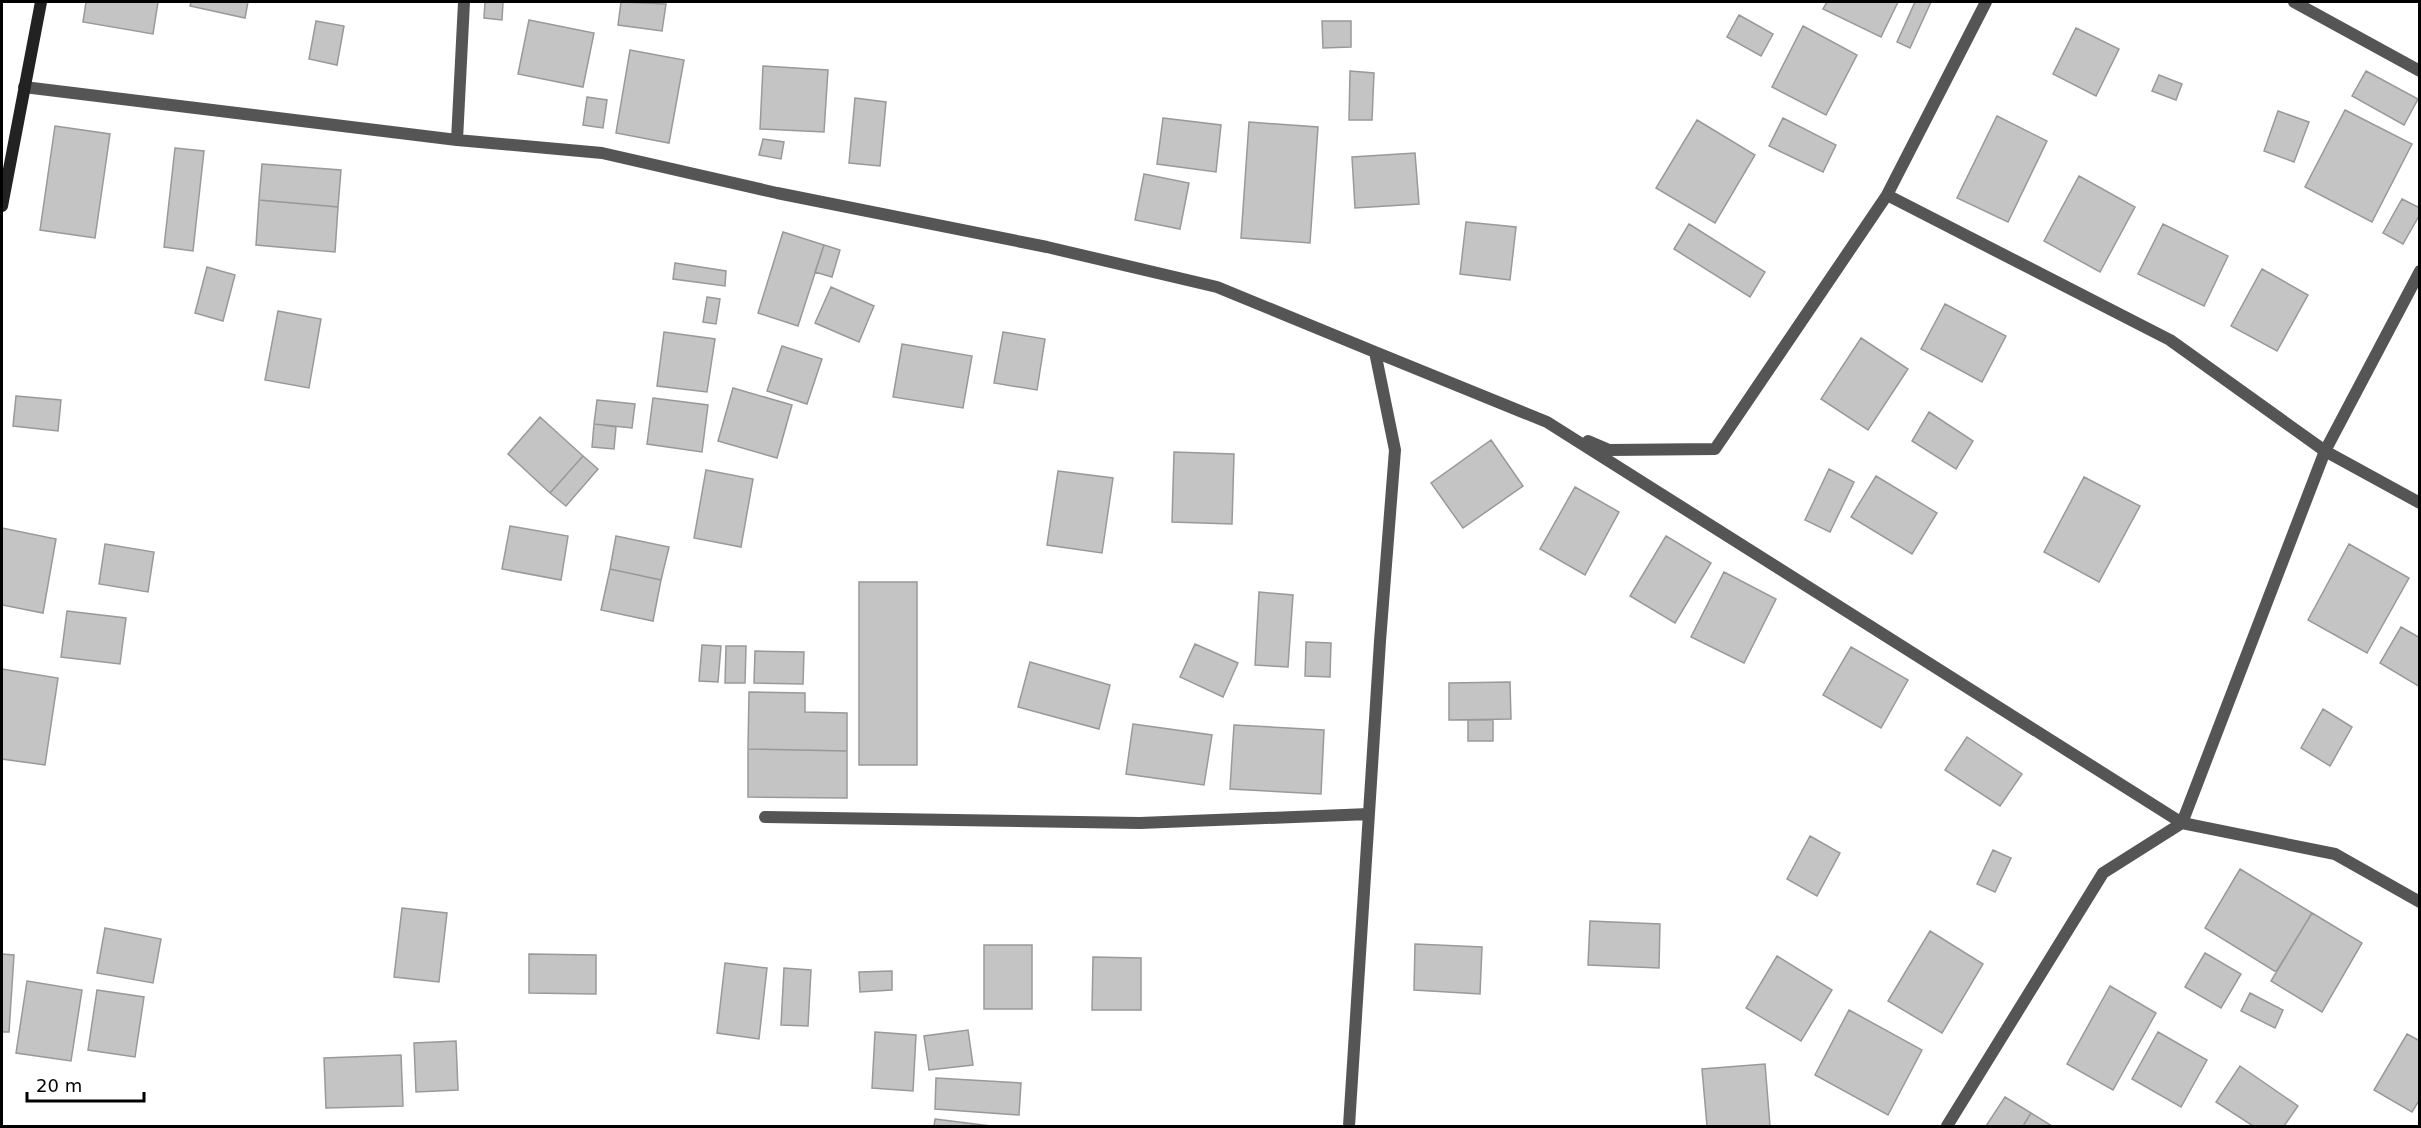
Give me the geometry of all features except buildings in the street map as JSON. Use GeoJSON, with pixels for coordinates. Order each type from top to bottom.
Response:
{"type":"FeatureCollection","features":[{"type":"Feature","properties":{"kind":"main road"},"geometry":{"type":"LineString","coordinates":[[2,206],[41,2]]}},
{"type":"Feature","properties":{"kind":"street"},"geometry":{"type":"LineString","coordinates":[[457,140],[464,2]]}},
{"type":"Feature","properties":{"kind":"street"},"geometry":{"type":"LineString","coordinates":[[24,87],[457,140],[602,153],[777,193],[1047,247],[1216,286],[1547,422],[1609,450],[1716,449],[1887,195],[1986,2]]}},
{"type":"Feature","properties":{"kind":"street"},"geometry":{"type":"LineString","coordinates":[[2294,2],[2420,71]]}},
{"type":"Feature","properties":{"kind":"street"},"geometry":{"type":"LineString","coordinates":[[1887,195],[2170,340],[2325,451],[2420,503]]}},
{"type":"Feature","properties":{"kind":"street"},"geometry":{"type":"LineString","coordinates":[[1947,1126],[2103,873],[2182,823],[2325,451],[2420,271]]}},
{"type":"Feature","properties":{"kind":"street"},"geometry":{"type":"LineString","coordinates":[[1349,1126],[1395,450],[1375,352]]}},
{"type":"Feature","properties":{"kind":"street"},"geometry":{"type":"LineString","coordinates":[[1547,422],[2182,823],[2335,854],[2420,902]]}},
{"type":"Feature","properties":{"kind":"street"},"geometry":{"type":"LineString","coordinates":[[765,817],[1140,823],[1369,814]]}}]}
